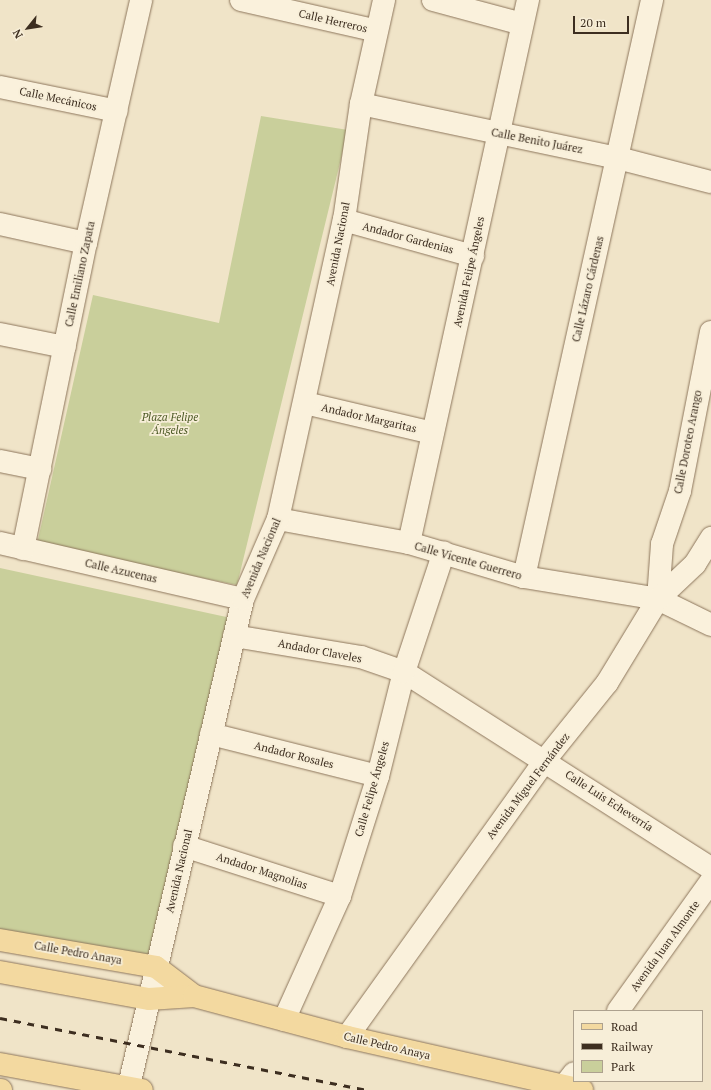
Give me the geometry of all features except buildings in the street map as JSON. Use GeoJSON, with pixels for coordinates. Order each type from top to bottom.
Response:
{"type":"FeatureCollection","features":[{"type":"Feature","properties":{"kind":"main road","name":"Calle Pedro Anaya"},"geometry":{"type":"LineString","coordinates":[[0,940],[156,967],[194,996]]}},
{"type":"Feature","properties":{"kind":"main road","name":"Calle Pedro Anaya"},"geometry":{"type":"LineString","coordinates":[[0,972],[149,998],[194,996],[347,1037],[574,1083]]}},
{"type":"Feature","properties":{"kind":"main road"},"geometry":{"type":"LineString","coordinates":[[0,1064],[133,1089]]}},
{"type":"Feature","properties":{"kind":"street","name":"Calle Emiliano Zapata"},"geometry":{"type":"LineString","coordinates":[[23,549],[86,243],[141,0]]}},
{"type":"Feature","properties":{"kind":"street","name":"Calle Herreros"},"geometry":{"type":"LineString","coordinates":[[241,0],[377,31]]}},
{"type":"Feature","properties":{"kind":"street","name":"Avenida Nacional"},"geometry":{"type":"LineString","coordinates":[[133,1089],[149,998],[243,598],[278,519],[305,403],[344,220],[361,104],[384,0]]}},
{"type":"Feature","properties":{"kind":"street"},"geometry":{"type":"LineString","coordinates":[[433,0],[522,24]]}},
{"type":"Feature","properties":{"kind":"street","name":"Avenida Felipe Ángeles"},"geometry":{"type":"LineString","coordinates":[[409,544],[528,0]]}},
{"type":"Feature","properties":{"kind":"street","name":"Calle Lázaro Cárdenas"},"geometry":{"type":"LineString","coordinates":[[524,577],[652,0]]}},
{"type":"Feature","properties":{"kind":"street","name":"Calle Mecánicos"},"geometry":{"type":"LineString","coordinates":[[0,87],[117,111]]}},
{"type":"Feature","properties":{"kind":"street","name":"Calle Benito Juárez"},"geometry":{"type":"LineString","coordinates":[[361,104],[618,158],[711,182]]}},
{"type":"Feature","properties":{"kind":"street","name":"Andador Gardenias"},"geometry":{"type":"LineString","coordinates":[[344,220],[472,256]]}},
{"type":"Feature","properties":{"kind":"street"},"geometry":{"type":"LineString","coordinates":[[0,224],[86,243]]}},
{"type":"Feature","properties":{"kind":"street","name":"Calle Doroteo Arango"},"geometry":{"type":"LineString","coordinates":[[658,599],[662,544],[680,491],[706,380],[711,332]]}},
{"type":"Feature","properties":{"kind":"street"},"geometry":{"type":"LineString","coordinates":[[0,334],[64,347]]}},
{"type":"Feature","properties":{"kind":"street","name":"Andador Margaritas"},"geometry":{"type":"LineString","coordinates":[[305,403],[433,433]]}},
{"type":"Feature","properties":{"kind":"street"},"geometry":{"type":"LineString","coordinates":[[0,461],[40,470]]}},
{"type":"Feature","properties":{"kind":"street","name":"Calle Vicente Guerrero"},"geometry":{"type":"LineString","coordinates":[[278,519],[444,552],[524,577],[658,599],[711,625]]}},
{"type":"Feature","properties":{"kind":"street","name":"Avenida Miguel Fernández"},"geometry":{"type":"LineString","coordinates":[[347,1037],[545,760],[607,683],[658,599],[695,564],[711,538]]}},
{"type":"Feature","properties":{"kind":"street","name":"Calle Azucenas"},"geometry":{"type":"LineString","coordinates":[[0,543],[243,598]]}},
{"type":"Feature","properties":{"kind":"street","name":"Calle Felipe Ángeles"},"geometry":{"type":"LineString","coordinates":[[284,1020],[340,896],[378,776],[404,672],[444,552]]}},
{"type":"Feature","properties":{"kind":"street","name":"Andador Claveles"},"geometry":{"type":"LineString","coordinates":[[234,636],[347,654],[404,672]]}},
{"type":"Feature","properties":{"kind":"street","name":"Calle Luis Echeverría"},"geometry":{"type":"LineString","coordinates":[[404,672],[545,760],[711,868]]}},
{"type":"Feature","properties":{"kind":"street","name":"Andador Rosales"},"geometry":{"type":"LineString","coordinates":[[211,734],[378,776]]}},
{"type":"Feature","properties":{"kind":"street","name":"Andador Magnolias"},"geometry":{"type":"LineString","coordinates":[[184,846],[340,896]]}},
{"type":"Feature","properties":{"kind":"street","name":"Avenida Juan Almonte"},"geometry":{"type":"LineString","coordinates":[[619,1010],[711,881]]}},
{"type":"Feature","properties":{"kind":"green space","name":"Plaza Felipe Ángeles"},"geometry":{"type":"Polygon","coordinates":[[[261,116],[348,130],[237,585],[37,544],[93,295],[219,323],[261,116]]]}},
{"type":"Feature","properties":{"kind":"green space"},"geometry":{"type":"Polygon","coordinates":[[[0,568],[231,618],[148,956],[0,932],[0,568]]]}},
{"type":"Feature","properties":{"kind":"railway"},"geometry":{"type":"LineString","coordinates":[[0,1018],[366,1090]]}}]}
